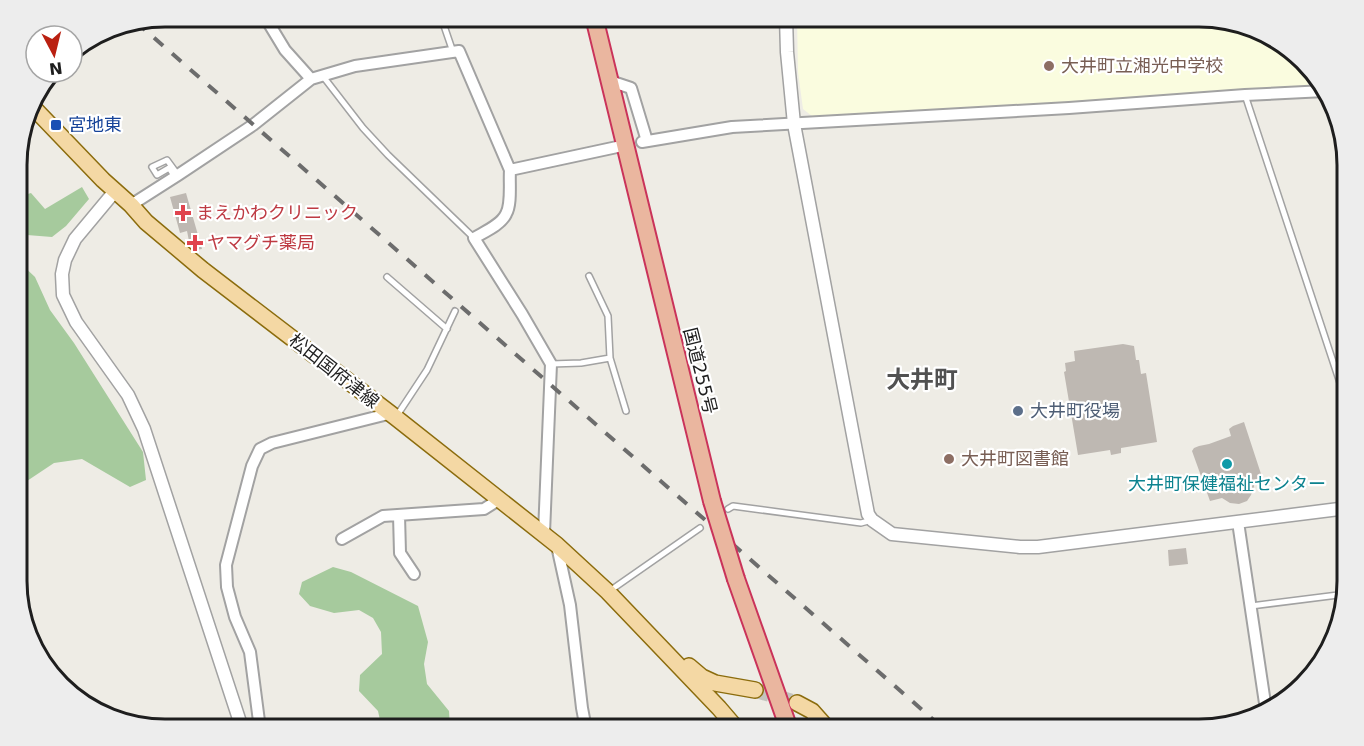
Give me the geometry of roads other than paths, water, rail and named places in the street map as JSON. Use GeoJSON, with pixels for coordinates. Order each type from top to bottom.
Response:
{"type":"FeatureCollection","features":[{"type":"Feature","properties":{"kind":"highway","name":"国道255号"},"geometry":{"type":"LineString","coordinates":[[597,27],[712,501],[736,579],[785,719]]}},
{"type":"Feature","properties":{"kind":"main road","name":"松田国府津線"},"geometry":{"type":"LineString","coordinates":[[38,112],[146,222],[203,270],[557,545],[608,592],[728,719]]}},
{"type":"Feature","properties":{"kind":"main road","name":"松田国府津線"},"geometry":{"type":"LineString","coordinates":[[645,630],[702,677],[715,683],[755,690]]}},
{"type":"Feature","properties":{"kind":"main road"},"geometry":{"type":"LineString","coordinates":[[797,702],[812,711],[819,719]]}},
{"type":"Feature","properties":{"kind":"street"},"geometry":{"type":"LineString","coordinates":[[271,27],[285,50],[311,80]]}},
{"type":"Feature","properties":{"kind":"street"},"geometry":{"type":"LineString","coordinates":[[786,27],[794,124],[868,514],[879,527],[892,534],[1020,547],[1050,546],[1337,509]]}},
{"type":"Feature","properties":{"kind":"street"},"geometry":{"type":"LineString","coordinates":[[131,205],[253,125],[311,80],[355,66],[459,51],[510,170],[509,206],[506,216],[474,238],[551,364],[544,534]]}},
{"type":"Feature","properties":{"kind":"street"},"geometry":{"type":"LineString","coordinates":[[610,81],[631,88],[644,141],[732,127],[1316,92]]}},
{"type":"Feature","properties":{"kind":"street"},"geometry":{"type":"LineString","coordinates":[[510,170],[617,147]]}},
{"type":"Feature","properties":{"kind":"street"},"geometry":{"type":"LineString","coordinates":[[115,191],[75,240],[65,260],[62,274],[63,295],[76,322],[128,395],[144,429],[238,719]]}},
{"type":"Feature","properties":{"kind":"street"},"geometry":{"type":"LineString","coordinates":[[259,719],[250,652],[232,607],[227,588],[226,565],[252,466],[260,449],[272,443],[392,416]]}},
{"type":"Feature","properties":{"kind":"street"},"geometry":{"type":"LineString","coordinates":[[342,539],[383,516],[484,509],[500,499]]}},
{"type":"Feature","properties":{"kind":"street"},"geometry":{"type":"LineString","coordinates":[[399,515],[400,553],[414,574]]}},
{"type":"Feature","properties":{"kind":"street"},"geometry":{"type":"LineString","coordinates":[[1238,522],[1265,702]]}},
{"type":"Feature","properties":{"kind":"street"},"geometry":{"type":"LineString","coordinates":[[557,545],[570,605],[584,719]]}},
{"type":"Feature","properties":{"kind":"lane"},"geometry":{"type":"LineString","coordinates":[[445,27],[453,52]]}},
{"type":"Feature","properties":{"kind":"lane"},"geometry":{"type":"LineString","coordinates":[[322,75],[363,128],[388,155],[474,238]]}},
{"type":"Feature","properties":{"kind":"lane"},"geometry":{"type":"LineString","coordinates":[[1245,95],[1337,374]]}},
{"type":"Feature","properties":{"kind":"lane"},"geometry":{"type":"LineString","coordinates":[[167,160],[176,176],[169,168],[157,175],[152,167],[167,160]]}},
{"type":"Feature","properties":{"kind":"lane"},"geometry":{"type":"LineString","coordinates":[[589,276],[608,316],[610,358],[626,411]]}},
{"type":"Feature","properties":{"kind":"lane"},"geometry":{"type":"LineString","coordinates":[[387,277],[447,329]]}},
{"type":"Feature","properties":{"kind":"lane"},"geometry":{"type":"LineString","coordinates":[[392,416],[427,370],[455,311]]}},
{"type":"Feature","properties":{"kind":"lane"},"geometry":{"type":"LineString","coordinates":[[551,364],[581,363],[610,358]]}},
{"type":"Feature","properties":{"kind":"lane"},"geometry":{"type":"LineString","coordinates":[[728,509],[733,506],[861,524],[872,520]]}},
{"type":"Feature","properties":{"kind":"lane"},"geometry":{"type":"LineString","coordinates":[[608,592],[700,528]]}},
{"type":"Feature","properties":{"kind":"lane"},"geometry":{"type":"LineString","coordinates":[[1251,606],[1336,595]]}},
{"type":"Feature","properties":{"kind":"tunnel"},"geometry":{"type":"LineString","coordinates":[[755,690],[797,703]]}},
{"type":"Feature","properties":{"kind":"railway"},"geometry":{"type":"LineString","coordinates":[[144,29],[933,719]]}},
{"type":"Feature","properties":{"kind":"place","name":"大井町立湘光中学校"},"geometry":{"type":"Point","coordinates":[1049,66]}},
{"type":"Feature","properties":{"kind":"place","name":"宮地東"},"geometry":{"type":"Point","coordinates":[56,125]}},
{"type":"Feature","properties":{"kind":"place","name":"まえかわクリニック"},"geometry":{"type":"Point","coordinates":[183,213]}},
{"type":"Feature","properties":{"kind":"place","name":"ヤマグチ薬局"},"geometry":{"type":"Point","coordinates":[195,243]}},
{"type":"Feature","properties":{"kind":"place","name":"大井町役場"},"geometry":{"type":"Point","coordinates":[1018,411]}},
{"type":"Feature","properties":{"kind":"place","name":"大井町図書館"},"geometry":{"type":"Point","coordinates":[949,459]}},
{"type":"Feature","properties":{"kind":"place","name":"大井町保健福祉センター"},"geometry":{"type":"Point","coordinates":[1227,464]}},
{"type":"Feature","properties":{"kind":"district","name":"大井町"},"geometry":{"type":"Point","coordinates":[922,380]}}]}
